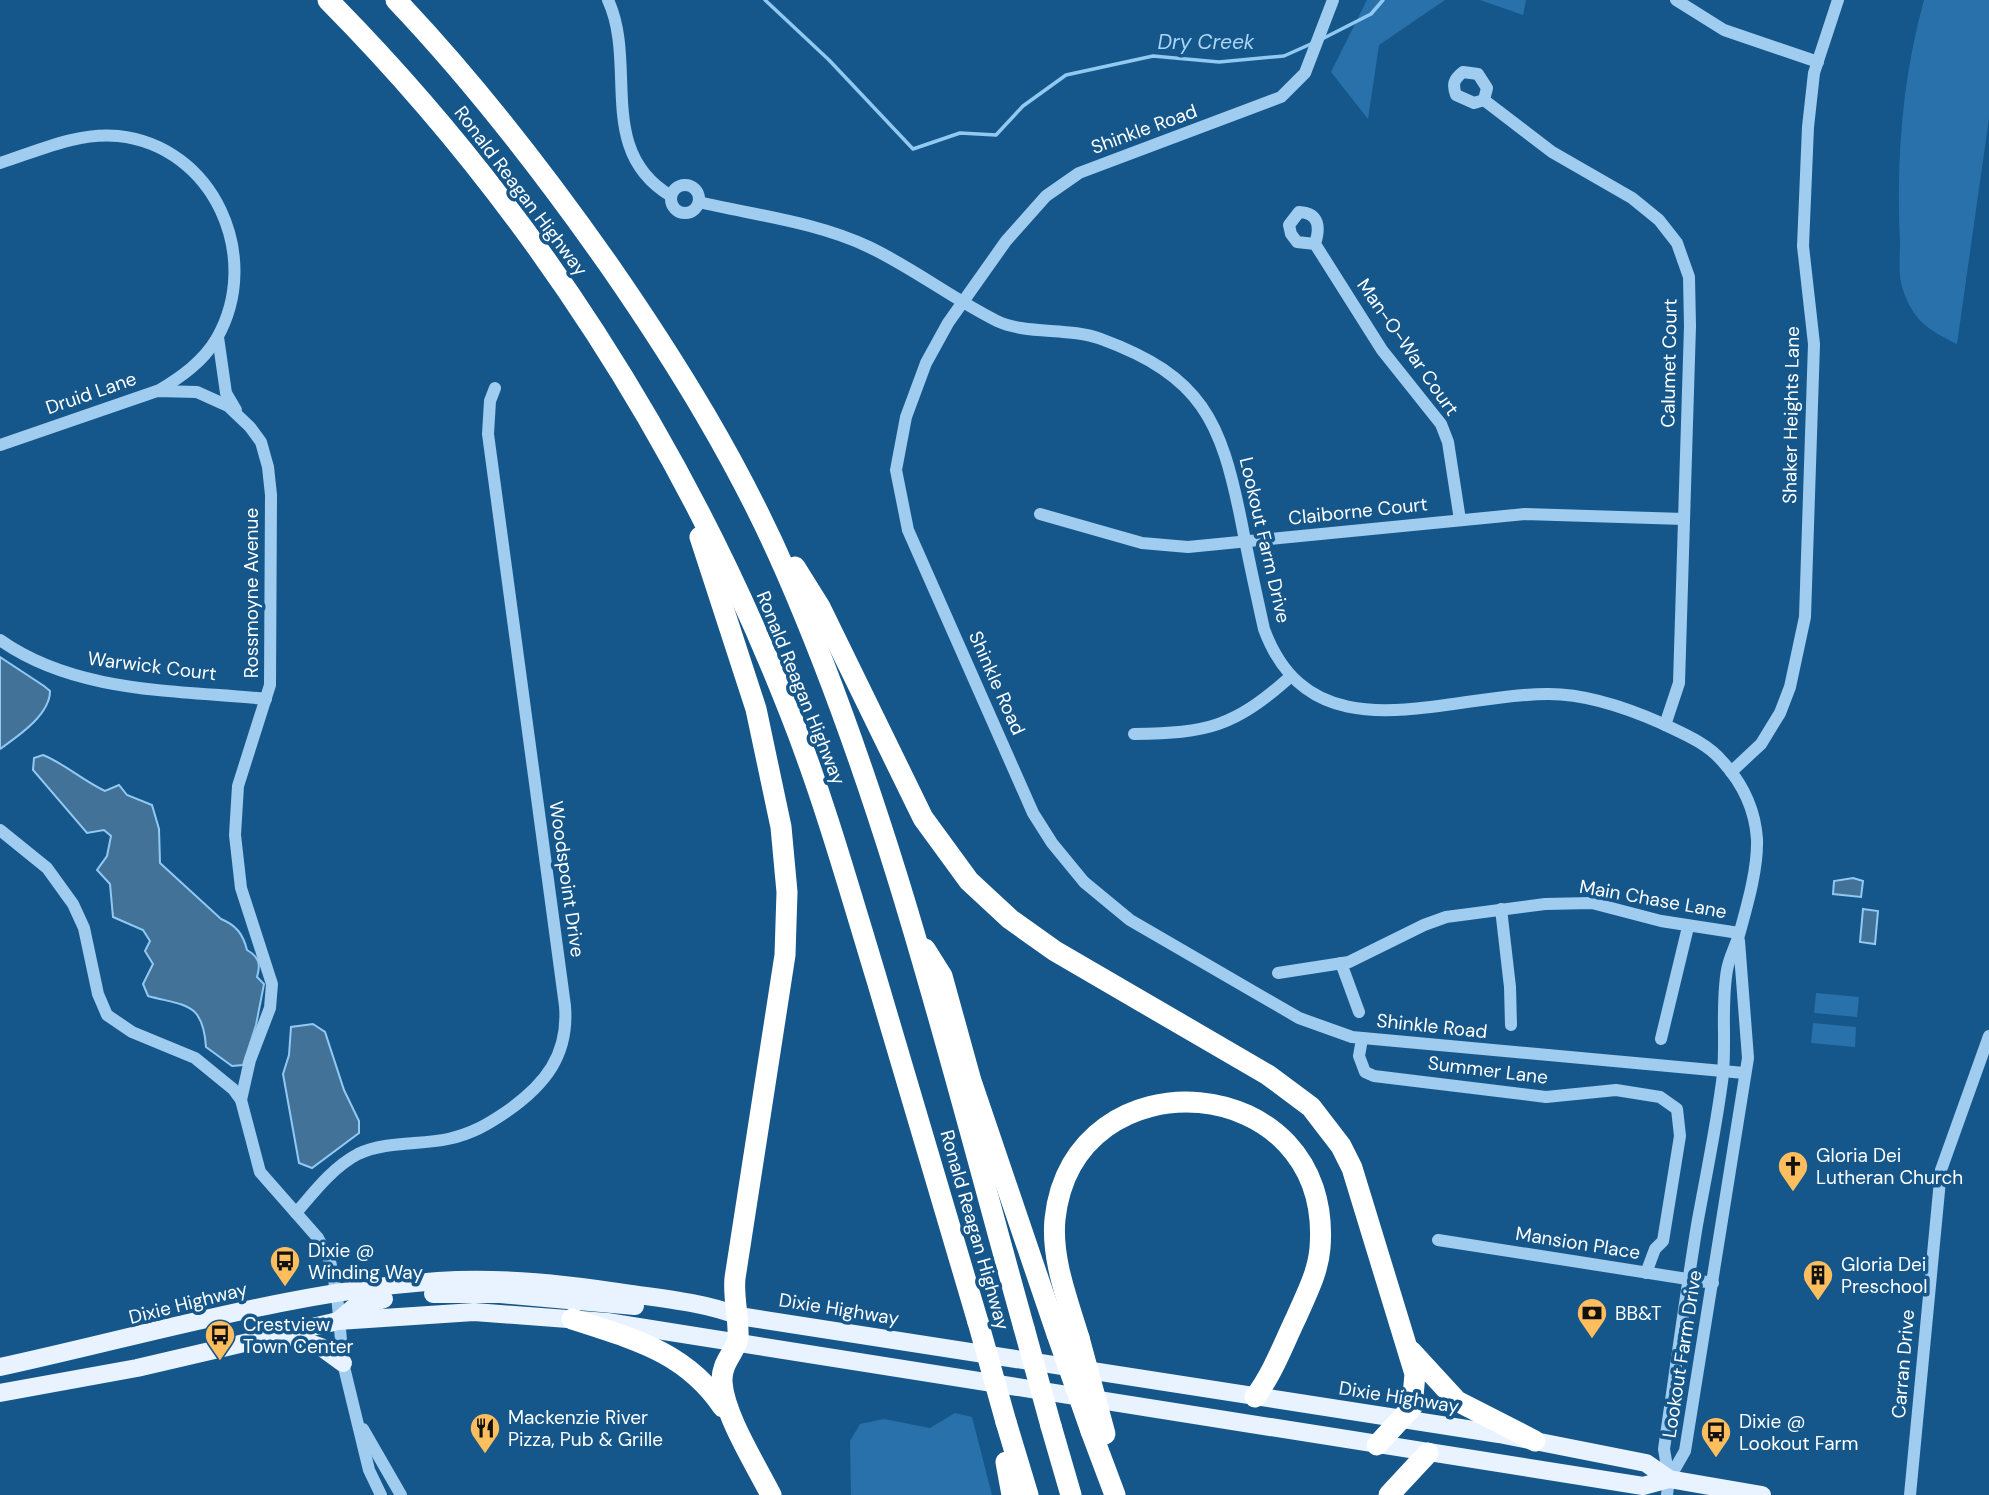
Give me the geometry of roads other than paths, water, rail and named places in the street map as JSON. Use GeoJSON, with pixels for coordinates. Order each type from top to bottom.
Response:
{"type":"FeatureCollection","features":[{"type":"Feature","properties":{"kind":"highway","name":"Ronald Reagan Highway"},"geometry":{"type":"LineString","coordinates":[[328,0],[411,88],[509,208],[575,300],[634,394],[687,491],[757,632],[792,716],[836,840],[1028,1495]]}},
{"type":"Feature","properties":{"kind":"highway","name":"Ronald Reagan Highway"},"geometry":{"type":"LineString","coordinates":[[396,0],[496,114],[559,194],[675,362],[743,482],[786,573],[874,799],[1071,1495]]}},
{"type":"Feature","properties":{"kind":"highway"},"geometry":{"type":"LineString","coordinates":[[743,482],[820,607],[923,818],[969,881],[1031,936],[1268,1075],[1294,1092],[1327,1124],[1352,1168],[1415,1374],[1415,1398],[1403,1419],[1377,1445]]}},
{"type":"Feature","properties":{"kind":"highway"},"geometry":{"type":"LineString","coordinates":[[687,491],[756,709],[771,770],[785,858],[785,955],[737,1265],[734,1292],[739,1316],[737,1343],[728,1356],[722,1382],[739,1430],[771,1495]]}},
{"type":"Feature","properties":{"kind":"highway"},"geometry":{"type":"LineString","coordinates":[[911,926],[942,976],[971,1081],[1058,1334],[1098,1432]]}},
{"type":"Feature","properties":{"kind":"highway"},"geometry":{"type":"LineString","coordinates":[[1117,1495],[1098,1432],[1079,1338],[1055,1241],[1060,1194],[1071,1169],[1104,1130],[1140,1110],[1184,1101],[1227,1106],[1262,1123],[1289,1147],[1311,1183],[1320,1223],[1320,1250],[1314,1277],[1268,1381],[1255,1397]]}},
{"type":"Feature","properties":{"kind":"highway"},"geometry":{"type":"LineString","coordinates":[[572,1319],[639,1342],[679,1360],[708,1385],[739,1430]]}},
{"type":"Feature","properties":{"kind":"highway"},"geometry":{"type":"LineString","coordinates":[[1409,1348],[1457,1401],[1535,1441]]}},
{"type":"Feature","properties":{"kind":"highway"},"geometry":{"type":"LineString","coordinates":[[1006,1422],[1006,1470],[1013,1495]]}},
{"type":"Feature","properties":{"kind":"highway"},"geometry":{"type":"LineString","coordinates":[[1389,1495],[1428,1452]]}},
{"type":"Feature","properties":{"kind":"main road","name":"Dixie Highway"},"geometry":{"type":"LineString","coordinates":[[0,1367],[266,1305],[421,1283],[506,1281],[601,1289],[718,1308],[739,1316],[1535,1441],[1646,1463],[1668,1487]]}},
{"type":"Feature","properties":{"kind":"main road"},"geometry":{"type":"LineString","coordinates":[[338,1321],[353,1308],[375,1300],[458,1292],[617,1303],[722,1319],[739,1316]]}},
{"type":"Feature","properties":{"kind":"main road","name":"Dixie Highway"},"geometry":{"type":"LineString","coordinates":[[0,1393],[137,1368],[338,1321],[451,1312],[572,1319],[1643,1486],[1762,1495]]}},
{"type":"Feature","properties":{"kind":"main road"},"geometry":{"type":"LineString","coordinates":[[283,1334],[321,1347],[343,1363]]}},
{"type":"Feature","properties":{"kind":"street","name":"Lookout Farm Drive"},"geometry":{"type":"LineString","coordinates":[[608,0],[620,39],[622,117],[631,151],[645,174],[671,196]]}},
{"type":"Feature","properties":{"kind":"street","name":"Shinkle Road"},"geometry":{"type":"LineString","coordinates":[[1333,0],[1310,61],[1295,86],[1269,104],[1079,173],[1046,196],[1029,213],[964,300],[926,363],[905,417],[897,453],[897,488],[908,530],[1033,813],[1052,844],[1084,882],[1130,920],[1299,1018],[1362,1038],[1744,1073]]}},
{"type":"Feature","properties":{"kind":"street"},"geometry":{"type":"LineString","coordinates":[[1676,0],[1724,30],[1818,62]]}},
{"type":"Feature","properties":{"kind":"street","name":"Shaker Heights Lane"},"geometry":{"type":"LineString","coordinates":[[1731,772],[1760,744],[1780,713],[1792,679],[1805,617],[1814,344],[1803,246],[1808,127],[1818,62],[1838,0]]}},
{"type":"Feature","properties":{"kind":"street","name":"Calumet Court"},"geometry":{"type":"LineString","coordinates":[[1484,100],[1552,152],[1647,209],[1659,220],[1682,255],[1690,287],[1679,682],[1664,725]]}},
{"type":"Feature","properties":{"kind":"street","name":"Rossmoyne Avenue"},"geometry":{"type":"LineString","coordinates":[[0,163],[72,139],[106,135],[156,146],[188,165],[217,200],[232,240],[235,265],[233,296],[218,337],[191,369],[157,391]]}},
{"type":"Feature","properties":{"kind":"street","name":"Lookout Farm Drive"},"geometry":{"type":"LineString","coordinates":[[691,186],[698,193],[699,202],[695,210],[682,214],[672,205],[671,196],[677,188],[691,186]]}},
{"type":"Feature","properties":{"kind":"street","name":"Lookout Farm Drive"},"geometry":{"type":"LineString","coordinates":[[699,202],[849,239],[964,300],[999,322],[1085,334],[1101,339],[1144,357],[1180,382],[1202,406],[1224,446],[1270,647],[1290,677],[1323,701],[1352,710],[1376,712],[1551,694],[1606,703],[1664,725],[1703,744],[1731,772],[1749,802],[1757,838],[1756,856],[1739,933],[1727,967],[1723,1072],[1688,1279],[1664,1449],[1668,1487]]}},
{"type":"Feature","properties":{"kind":"street","name":"Man-O-War Court"},"geometry":{"type":"LineString","coordinates":[[1315,244],[1382,350],[1441,424],[1448,442],[1460,520]]}},
{"type":"Feature","properties":{"kind":"street","name":"Rossmoyne Avenue"},"geometry":{"type":"LineString","coordinates":[[218,337],[226,393],[239,415],[261,442],[268,467],[272,667],[266,699],[238,786],[235,835],[241,888],[272,984],[270,1008],[250,1060],[241,1100]]}},
{"type":"Feature","properties":{"kind":"street","name":"Woodspoint Drive"},"geometry":{"type":"LineString","coordinates":[[296,1213],[328,1177],[371,1149],[446,1140],[479,1130],[527,1097],[546,1079],[563,1044],[565,1006],[488,434],[490,401],[495,388]]}},
{"type":"Feature","properties":{"kind":"street","name":"Druid Lane"},"geometry":{"type":"LineString","coordinates":[[0,445],[157,391],[197,392]]}},
{"type":"Feature","properties":{"kind":"street","name":"Rossmoyne Avenue"},"geometry":{"type":"LineString","coordinates":[[197,392],[213,397],[239,415]]}},
{"type":"Feature","properties":{"kind":"street","name":"Claiborne Court"},"geometry":{"type":"LineString","coordinates":[[1040,514],[1075,526],[1162,546],[1245,542],[1525,514],[1684,519]]}},
{"type":"Feature","properties":{"kind":"street","name":"Warwick Court"},"geometry":{"type":"LineString","coordinates":[[0,640],[45,666],[80,677],[266,699]]}},
{"type":"Feature","properties":{"kind":"street"},"geometry":{"type":"LineString","coordinates":[[1134,734],[1166,734],[1228,722],[1260,704],[1290,677]]}},
{"type":"Feature","properties":{"kind":"street"},"geometry":{"type":"LineString","coordinates":[[0,830],[47,868],[73,904],[84,928],[98,994],[107,1015],[132,1032],[195,1058],[233,1089],[241,1100],[260,1172],[326,1252],[337,1295],[343,1363],[369,1470],[381,1495]]}},
{"type":"Feature","properties":{"kind":"street","name":"Main Chase Lane"},"geometry":{"type":"LineString","coordinates":[[1278,973],[1341,963],[1364,956],[1423,925],[1446,917],[1501,909],[1592,903],[1688,927],[1739,933]]}},
{"type":"Feature","properties":{"kind":"street"},"geometry":{"type":"LineString","coordinates":[[1501,909],[1509,974],[1511,1025]]}},
{"type":"Feature","properties":{"kind":"street"},"geometry":{"type":"LineString","coordinates":[[1661,1039],[1688,927]]}},
{"type":"Feature","properties":{"kind":"street","name":"Lookout Farm Drive"},"geometry":{"type":"LineString","coordinates":[[1668,1487],[1685,1451],[1748,1058],[1749,1036],[1740,975],[1739,933]]}},
{"type":"Feature","properties":{"kind":"street"},"geometry":{"type":"LineString","coordinates":[[1341,963],[1359,1012]]}},
{"type":"Feature","properties":{"kind":"street","name":"Carran Drive"},"geometry":{"type":"LineString","coordinates":[[1910,1495],[1941,1170],[1989,1036]]}},
{"type":"Feature","properties":{"kind":"street","name":"Summer Lane"},"geometry":{"type":"LineString","coordinates":[[1362,1038],[1360,1056],[1365,1072],[1374,1076],[1546,1097],[1616,1090],[1660,1097],[1670,1102],[1677,1109],[1680,1136],[1663,1241],[1655,1250],[1646,1273]]}},
{"type":"Feature","properties":{"kind":"street","name":"Mansion Place"},"geometry":{"type":"LineString","coordinates":[[1438,1240],[1713,1283]]}},
{"type":"Feature","properties":{"kind":"street"},"geometry":{"type":"LineString","coordinates":[[359,1423],[401,1495]]}},
{"type":"Feature","properties":{"kind":"waterway","name":"Dry Creek"},"geometry":{"type":"LineString","coordinates":[[765,0],[829,60],[913,149],[960,133],[996,135],[1023,106],[1066,75],[1153,56],[1219,62],[1284,56],[1313,43]]}},
{"type":"Feature","properties":{"kind":"waterway","name":"Dry Creek"},"geometry":{"type":"LineString","coordinates":[[1324,38],[1371,14],[1383,0]]}},
{"type":"Feature","properties":{"kind":"place","name":"Gloria Dei Lutheran Church"},"geometry":{"type":"Point","coordinates":[1793,1193]}},
{"type":"Feature","properties":{"kind":"place","name":"Dixie @ Winding Way"},"geometry":{"type":"Point","coordinates":[285,1288]}},
{"type":"Feature","properties":{"kind":"place","name":"Gloria Dei Preschool"},"geometry":{"type":"Point","coordinates":[1818,1302]}},
{"type":"Feature","properties":{"kind":"place","name":"BB&T"},"geometry":{"type":"Point","coordinates":[1592,1340]}},
{"type":"Feature","properties":{"kind":"place","name":"Crestview Town Center"},"geometry":{"type":"Point","coordinates":[220,1362]}},
{"type":"Feature","properties":{"kind":"place","name":"Mackenzie River Pizza, Pub & Grille"},"geometry":{"type":"Point","coordinates":[485,1455]}},
{"type":"Feature","properties":{"kind":"place","name":"Dixie @ Lookout Farm"},"geometry":{"type":"Point","coordinates":[1716,1459]}}]}
